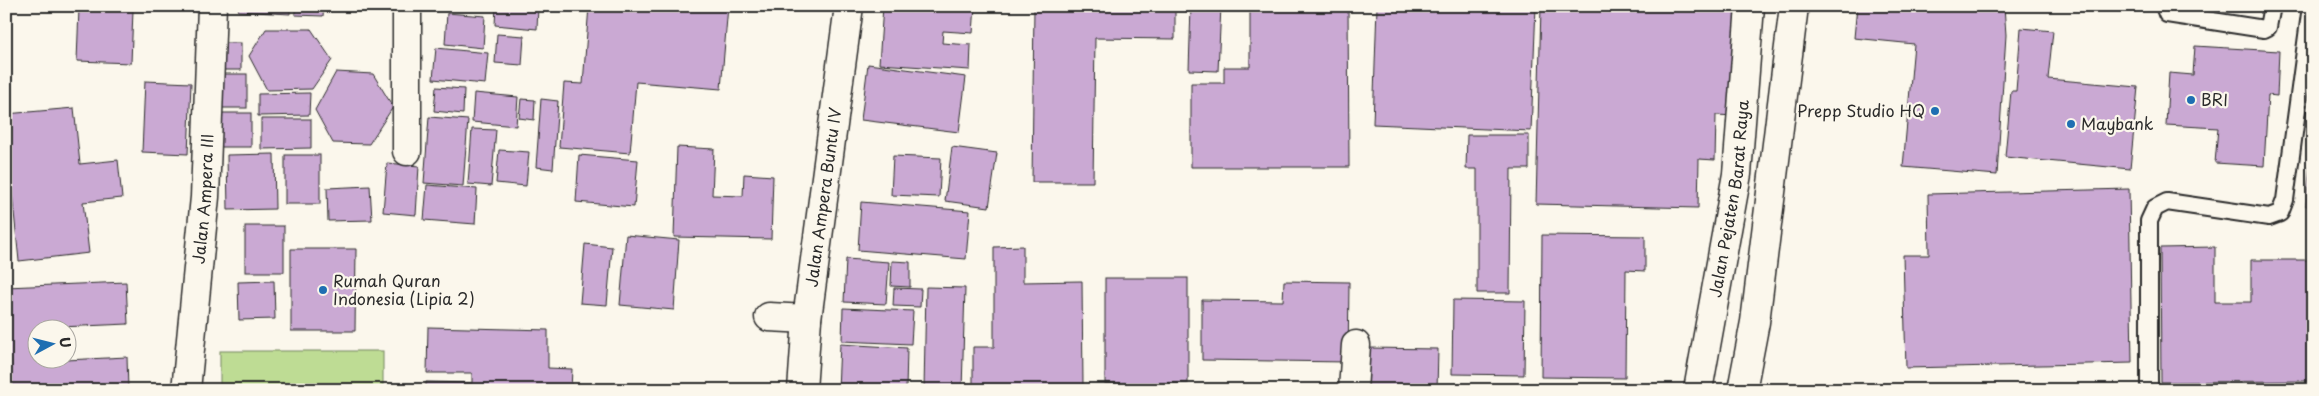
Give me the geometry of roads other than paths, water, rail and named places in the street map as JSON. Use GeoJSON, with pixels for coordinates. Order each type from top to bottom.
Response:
{"type":"FeatureCollection","features":[{"type":"Feature","properties":{"kind":"street","name":"Jalan Ampera III"},"geometry":{"type":"LineString","coordinates":[[186,390],[205,197],[212,6]]}},
{"type":"Feature","properties":{"kind":"street"},"geometry":{"type":"LineString","coordinates":[[407,6],[407,151]]}},
{"type":"Feature","properties":{"kind":"street","name":"Jalan Ampera Buntu IV"},"geometry":{"type":"LineString","coordinates":[[802,390],[807,319],[850,6]]}},
{"type":"Feature","properties":{"kind":"street","name":"Jalan Pejaten Barat Raya"},"geometry":{"type":"LineString","coordinates":[[1698,390],[1737,174],[1750,6]]}},
{"type":"Feature","properties":{"kind":"street"},"geometry":{"type":"LineString","coordinates":[[1742,390],[1755,322],[1794,6]]}},
{"type":"Feature","properties":{"kind":"street"},"geometry":{"type":"LineString","coordinates":[[769,317],[807,319]]}},
{"type":"Feature","properties":{"kind":"street"},"geometry":{"type":"LineString","coordinates":[[1353,390],[1356,345]]}},
{"type":"Feature","properties":{"kind":"lane"},"geometry":{"type":"LineString","coordinates":[[2164,6],[2166,14],[2264,28],[2270,24],[2272,6]]}},
{"type":"Feature","properties":{"kind":"lane"},"geometry":{"type":"LineString","coordinates":[[2149,390],[2149,221],[2155,208],[2167,202],[2269,216],[2280,213],[2286,200],[2310,6]]}},
{"type":"Feature","properties":{"kind":"place","name":"BRI"},"geometry":{"type":"Point","coordinates":[2191,100]}},
{"type":"Feature","properties":{"kind":"place","name":"Prepp Studio HQ"},"geometry":{"type":"Point","coordinates":[1935,111]}},
{"type":"Feature","properties":{"kind":"place","name":"Maybank"},"geometry":{"type":"Point","coordinates":[2071,124]}},
{"type":"Feature","properties":{"kind":"place","name":"Rumah Quran Indonesia (Lipia 2)"},"geometry":{"type":"Point","coordinates":[323,290]}}]}
